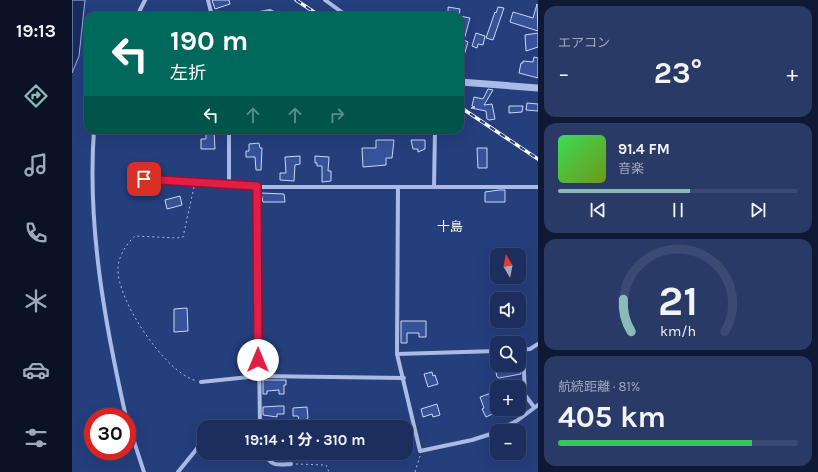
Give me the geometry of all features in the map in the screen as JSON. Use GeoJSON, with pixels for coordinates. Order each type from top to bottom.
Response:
{"type":"FeatureCollection","features":[{"type":"Feature","properties":{"kind":"street"},"geometry":{"type":"LineString","coordinates":[[139,12],[145,0]]}},
{"type":"Feature","properties":{"kind":"street"},"geometry":{"type":"LineString","coordinates":[[208,0],[211,12]]}},
{"type":"Feature","properties":{"kind":"street"},"geometry":{"type":"LineString","coordinates":[[325,0],[342,12]]}},
{"type":"Feature","properties":{"kind":"street"},"geometry":{"type":"LineString","coordinates":[[464,82],[538,88]]}},
{"type":"Feature","properties":{"kind":"street"},"geometry":{"type":"LineString","coordinates":[[94,134],[93,180],[101,283],[117,375],[125,408]]}},
{"type":"Feature","properties":{"kind":"street"},"geometry":{"type":"LineString","coordinates":[[229,134],[229,185]]}},
{"type":"Feature","properties":{"kind":"street"},"geometry":{"type":"LineString","coordinates":[[434,187],[435,134]]}},
{"type":"Feature","properties":{"kind":"street"},"geometry":{"type":"LineString","coordinates":[[144,179],[257,186],[538,187]]}},
{"type":"Feature","properties":{"kind":"street"},"geometry":{"type":"LineString","coordinates":[[257,186],[258,376],[260,420]]}},
{"type":"Feature","properties":{"kind":"street"},"geometry":{"type":"LineString","coordinates":[[398,187],[397,354],[404,378],[420,451],[472,440],[490,434]]}},
{"type":"Feature","properties":{"kind":"street"},"geometry":{"type":"LineString","coordinates":[[526,349],[530,349],[538,344]]}},
{"type":"Feature","properties":{"kind":"street"},"geometry":{"type":"LineString","coordinates":[[397,354],[490,351]]}},
{"type":"Feature","properties":{"kind":"street"},"geometry":{"type":"LineString","coordinates":[[511,424],[536,406],[525,395],[523,372]]}},
{"type":"Feature","properties":{"kind":"street"},"geometry":{"type":"LineString","coordinates":[[202,382],[258,376],[404,378]]}},
{"type":"Feature","properties":{"kind":"street"},"geometry":{"type":"LineString","coordinates":[[136,447],[144,472]]}},
{"type":"Feature","properties":{"kind":"street"},"geometry":{"type":"LineString","coordinates":[[178,472],[197,449]]}},
{"type":"Feature","properties":{"kind":"street"},"geometry":{"type":"LineString","coordinates":[[268,460],[273,464],[291,464]]}},
{"type":"Feature","properties":{"kind":"path"},"geometry":{"type":"LineString","coordinates":[[195,182],[183,237],[134,236],[119,260],[118,269],[121,286],[127,301],[140,326],[154,346],[163,356],[190,379],[202,382]]}},
{"type":"Feature","properties":{"kind":"path"},"geometry":{"type":"LineString","coordinates":[[415,472],[420,460],[420,451]]}},
{"type":"Feature","properties":{"kind":"path"},"geometry":{"type":"LineString","coordinates":[[291,464],[326,465],[329,472]]}},
{"type":"Feature","properties":{"kind":"water"},"geometry":{"type":"Polygon","coordinates":[[[72,0],[85,0],[79,56],[72,73],[72,0]]]}},
{"type":"Feature","properties":{"kind":"building"},"geometry":{"type":"Polygon","coordinates":[[[212,0],[229,0],[230,4],[215,9],[212,0]]]}},
{"type":"Feature","properties":{"kind":"building"},"geometry":{"type":"Polygon","coordinates":[[[537,4],[538,31],[510,22],[513,12],[533,18],[537,4]]]}},
{"type":"Feature","properties":{"kind":"building"},"geometry":{"type":"Polygon","coordinates":[[[448,7],[460,9],[460,12],[448,12],[448,7]]]}},
{"type":"Feature","properties":{"kind":"building"},"geometry":{"type":"Polygon","coordinates":[[[498,7],[504,8],[493,40],[486,38],[498,7]]]}},
{"type":"Feature","properties":{"kind":"building"},"geometry":{"type":"Polygon","coordinates":[[[464,17],[470,18],[464,40],[464,17]]]}},
{"type":"Feature","properties":{"kind":"building"},"geometry":{"type":"Polygon","coordinates":[[[476,33],[485,36],[483,45],[478,44],[477,48],[472,46],[476,33]]]}},
{"type":"Feature","properties":{"kind":"building"},"geometry":{"type":"Polygon","coordinates":[[[538,33],[538,47],[526,51],[525,35],[538,33]]]}},
{"type":"Feature","properties":{"kind":"building"},"geometry":{"type":"Polygon","coordinates":[[[464,40],[468,42],[464,56],[464,40]]]}},
{"type":"Feature","properties":{"kind":"building"},"geometry":{"type":"Polygon","coordinates":[[[534,57],[538,58],[538,78],[519,73],[521,63],[523,63],[523,61],[533,62],[534,57]]]}},
{"type":"Feature","properties":{"kind":"building"},"geometry":{"type":"Polygon","coordinates":[[[488,89],[493,90],[484,105],[492,104],[495,119],[489,120],[487,119],[486,111],[471,108],[475,107],[472,106],[474,97],[483,99],[488,89]]]}},
{"type":"Feature","properties":{"kind":"building"},"geometry":{"type":"Polygon","coordinates":[[[527,103],[538,104],[538,111],[526,110],[527,103]]]}},
{"type":"Feature","properties":{"kind":"building"},"geometry":{"type":"Polygon","coordinates":[[[509,106],[523,106],[522,112],[509,113],[509,106]]]}},
{"type":"Feature","properties":{"kind":"building"},"geometry":{"type":"Polygon","coordinates":[[[206,134],[214,134],[215,149],[201,149],[201,139],[206,139],[206,134]]]}},
{"type":"Feature","properties":{"kind":"building"},"geometry":{"type":"Polygon","coordinates":[[[376,140],[394,140],[392,158],[386,158],[386,165],[363,167],[362,148],[376,148],[376,140]]]}},
{"type":"Feature","properties":{"kind":"building"},"geometry":{"type":"Polygon","coordinates":[[[411,140],[425,140],[425,149],[418,152],[418,149],[413,149],[411,140]]]}},
{"type":"Feature","properties":{"kind":"building"},"geometry":{"type":"Polygon","coordinates":[[[259,143],[260,148],[262,148],[261,170],[256,170],[255,157],[246,157],[246,151],[249,151],[249,144],[259,143]]]}},
{"type":"Feature","properties":{"kind":"building"},"geometry":{"type":"Polygon","coordinates":[[[477,148],[487,148],[487,168],[478,168],[477,148]]]}},
{"type":"Feature","properties":{"kind":"building"},"geometry":{"type":"Polygon","coordinates":[[[300,156],[300,164],[295,165],[294,181],[280,180],[280,173],[286,173],[285,157],[300,156]]]}},
{"type":"Feature","properties":{"kind":"building"},"geometry":{"type":"Polygon","coordinates":[[[315,156],[329,157],[328,171],[331,171],[331,181],[322,182],[322,166],[317,166],[317,163],[315,163],[315,156]]]}},
{"type":"Feature","properties":{"kind":"building"},"geometry":{"type":"Polygon","coordinates":[[[505,190],[505,202],[485,202],[485,192],[505,190]]]}},
{"type":"Feature","properties":{"kind":"building"},"geometry":{"type":"Polygon","coordinates":[[[261,193],[284,194],[285,202],[263,202],[261,193]]]}},
{"type":"Feature","properties":{"kind":"building"},"geometry":{"type":"Polygon","coordinates":[[[180,196],[182,205],[167,209],[165,200],[180,196]]]}},
{"type":"Feature","properties":{"kind":"building"},"geometry":{"type":"Polygon","coordinates":[[[187,308],[188,331],[174,332],[174,309],[187,308]]]}},
{"type":"Feature","properties":{"kind":"building"},"geometry":{"type":"Polygon","coordinates":[[[401,321],[426,321],[426,337],[419,337],[419,333],[407,333],[407,343],[401,343],[401,321]]]}},
{"type":"Feature","properties":{"kind":"building"},"geometry":{"type":"Polygon","coordinates":[[[432,372],[433,376],[435,375],[438,384],[428,387],[424,374],[432,372]]]}},
{"type":"Feature","properties":{"kind":"building"},"geometry":{"type":"Polygon","coordinates":[[[496,372],[521,372],[521,374],[499,378],[497,377],[496,372]]]}},
{"type":"Feature","properties":{"kind":"building"},"geometry":{"type":"Polygon","coordinates":[[[263,380],[286,380],[286,385],[284,385],[284,394],[279,394],[279,390],[267,391],[267,394],[263,394],[263,380]]]}},
{"type":"Feature","properties":{"kind":"building"},"geometry":{"type":"Polygon","coordinates":[[[490,393],[490,415],[486,417],[482,409],[484,408],[480,397],[490,393]]]}},
{"type":"Feature","properties":{"kind":"building"},"geometry":{"type":"Polygon","coordinates":[[[437,404],[440,415],[433,417],[432,414],[423,417],[421,409],[437,404]]]}},
{"type":"Feature","properties":{"kind":"building"},"geometry":{"type":"Polygon","coordinates":[[[284,406],[284,414],[277,414],[277,417],[263,415],[263,407],[284,406]]]}},
{"type":"Feature","properties":{"kind":"building"},"geometry":{"type":"Polygon","coordinates":[[[307,407],[308,418],[305,420],[299,420],[298,416],[293,416],[293,408],[307,407]]]}},
{"type":"Feature","properties":{"kind":"railway"},"geometry":{"type":"LineString","coordinates":[[296,0],[314,12]]}},
{"type":"Feature","properties":{"kind":"railway"},"geometry":{"type":"LineString","coordinates":[[464,110],[538,159]]}},
{"type":"Feature","properties":{"kind":"district","name":"十島"},"geometry":{"type":"Point","coordinates":[450,226]}},
{"type":"Feature","properties":{"kind":"route"},"geometry":{"type":"LineString","coordinates":[[144,179],[257,186],[258,360]]}}]}
